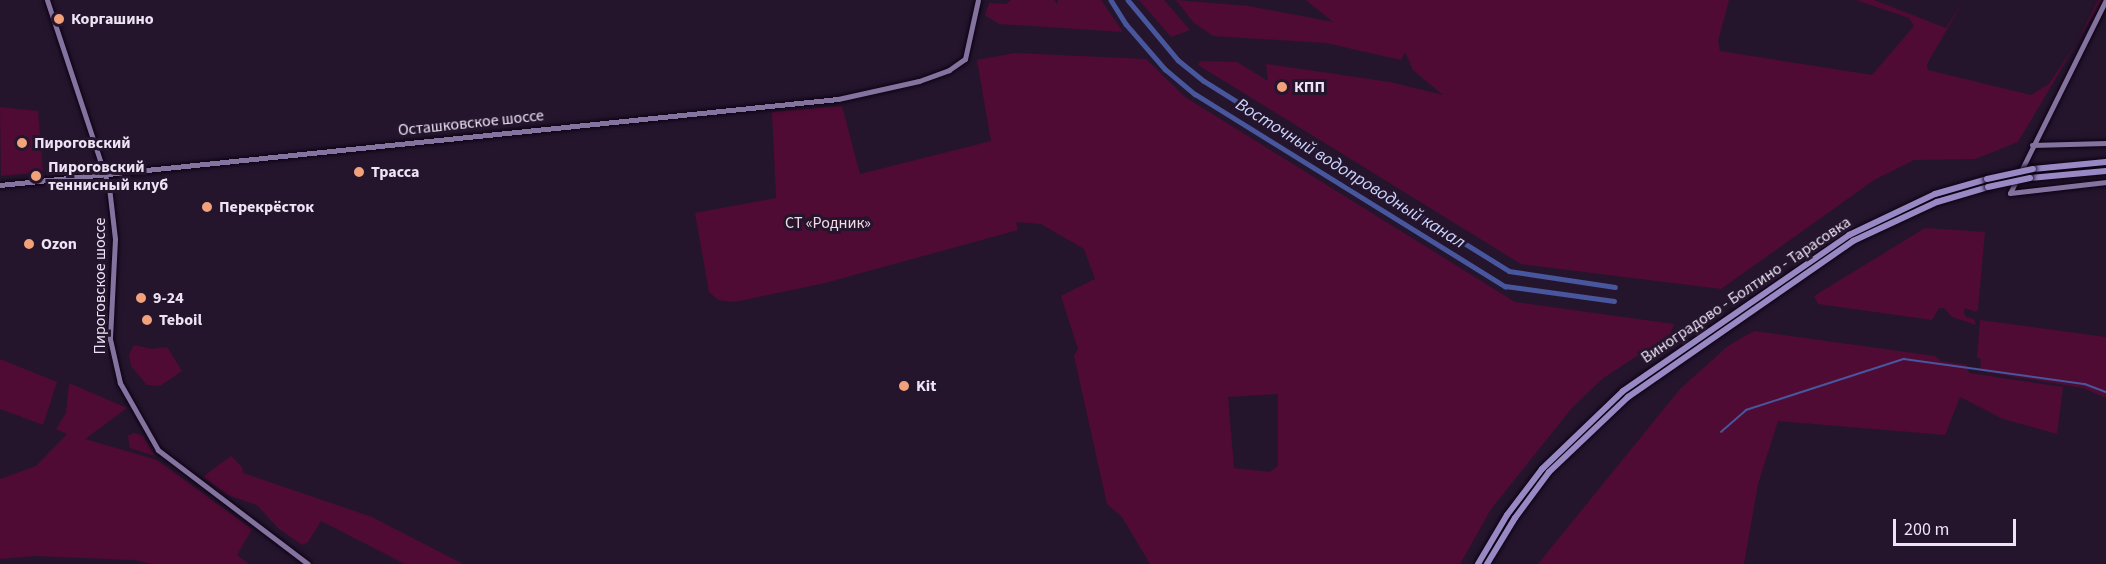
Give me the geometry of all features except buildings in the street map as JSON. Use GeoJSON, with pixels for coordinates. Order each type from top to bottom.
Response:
{"type":"FeatureCollection","features":[{"type":"Feature","properties":{"kind":"main road","name":"Пироговское шоссе"},"geometry":{"type":"LineString","coordinates":[[47,0],[106,174],[115,239],[111,348],[128,398],[158,450],[308,564]]}},
{"type":"Feature","properties":{"kind":"main road","name":"Осташковское шоссе"},"geometry":{"type":"LineString","coordinates":[[0,185],[838,99],[919,81],[950,70],[965,59],[978,0]]}},
{"type":"Feature","properties":{"kind":"main road"},"geometry":{"type":"LineString","coordinates":[[2106,0],[2010,193],[2106,182]]}},
{"type":"Feature","properties":{"kind":"main road"},"geometry":{"type":"LineString","coordinates":[[2032,145],[2106,143]]}},
{"type":"Feature","properties":{"kind":"main road","name":"Виноградово - Болтино - Тарасовка"},"geometry":{"type":"LineString","coordinates":[[1478,564],[1507,515],[1542,470],[1623,391],[1849,235],[1935,194],[1987,179],[2033,169],[2106,162]]}},
{"type":"Feature","properties":{"kind":"main road","name":"Виноградово - Болтино - Тарасовка"},"geometry":{"type":"LineString","coordinates":[[1487,564],[1515,518],[1550,472],[1628,397],[1853,241],[1937,202],[1988,187],[2030,178],[2106,171]]}},
{"type":"Feature","properties":{"kind":"green space"},"geometry":{"type":"Polygon","coordinates":[[[1011,0],[1054,0],[1057,4],[1058,0],[1101,0],[1123,32],[999,24],[985,15],[989,3],[1006,4],[1011,0]]]}},
{"type":"Feature","properties":{"kind":"green space"},"geometry":{"type":"Polygon","coordinates":[[[1139,0],[1164,0],[1190,30],[1171,37],[1139,0]]]}},
{"type":"Feature","properties":{"kind":"green space"},"geometry":{"type":"Polygon","coordinates":[[[1176,0],[1249,6],[1333,22],[1306,0],[1729,0],[1718,41],[1720,51],[1872,75],[1914,26],[1909,18],[1856,0],[1874,0],[1946,28],[1964,0],[1927,64],[1928,70],[2031,95],[2049,84],[2077,42],[2098,0],[2102,0],[2018,142],[1975,159],[1914,160],[1874,180],[1721,289],[1521,264],[1198,65],[1200,61],[1237,62],[1268,81],[1266,64],[1390,82],[1443,95],[1413,70],[1405,52],[1401,60],[1326,43],[1213,36],[1194,23],[1176,0]]]}},
{"type":"Feature","properties":{"kind":"green space","name":"СТ «Родник»"},"geometry":{"type":"Polygon","coordinates":[[[1015,53],[1146,59],[1185,97],[1515,302],[1674,324],[1670,334],[1602,379],[1571,409],[1491,509],[1460,564],[1150,564],[1122,517],[1107,504],[1074,356],[1078,349],[1061,296],[1095,279],[1084,249],[1041,224],[1016,222],[1018,230],[825,283],[734,302],[718,300],[709,292],[695,213],[776,198],[772,112],[842,106],[860,174],[991,141],[977,60],[1015,53]],[[1278,394],[1228,397],[1234,468],[1270,472],[1278,466],[1278,394]]]}},
{"type":"Feature","properties":{"kind":"green space","name":"Пироговский"},"geometry":{"type":"Polygon","coordinates":[[[0,107],[38,111],[43,172],[1,176],[0,107]]]}},
{"type":"Feature","properties":{"kind":"green space"},"geometry":{"type":"Polygon","coordinates":[[[1925,228],[1985,232],[1978,309],[1976,312],[1965,308],[1964,312],[1966,317],[1974,319],[1976,325],[1952,317],[1944,308],[1939,308],[1932,320],[1818,304],[1814,296],[1925,228]]]}},
{"type":"Feature","properties":{"kind":"green space"},"geometry":{"type":"Polygon","coordinates":[[[1980,320],[2106,337],[2106,398],[2083,388],[1980,371],[1981,359],[1977,358],[1980,320]]]}},
{"type":"Feature","properties":{"kind":"green space"},"geometry":{"type":"Polygon","coordinates":[[[1754,331],[1935,356],[1941,361],[1967,365],[1969,373],[2063,387],[2057,434],[2003,419],[1960,397],[1945,435],[1778,421],[1758,484],[1744,564],[1538,564],[1680,389],[1728,346],[1754,331]]]}},
{"type":"Feature","properties":{"kind":"green space"},"geometry":{"type":"Polygon","coordinates":[[[134,345],[152,349],[167,347],[182,371],[160,386],[147,385],[131,366],[129,354],[134,345]]]}},
{"type":"Feature","properties":{"kind":"green space"},"geometry":{"type":"Polygon","coordinates":[[[0,359],[57,382],[43,425],[0,409],[0,359]]]}},
{"type":"Feature","properties":{"kind":"green space"},"geometry":{"type":"Polygon","coordinates":[[[69,383],[127,408],[85,439],[157,460],[252,529],[237,555],[249,564],[152,564],[135,560],[35,556],[0,559],[0,479],[36,466],[67,434],[56,429],[66,413],[69,383]]]}},
{"type":"Feature","properties":{"kind":"green space"},"geometry":{"type":"Polygon","coordinates":[[[134,433],[143,436],[155,456],[130,448],[128,436],[134,433]]]}},
{"type":"Feature","properties":{"kind":"green space"},"geometry":{"type":"Polygon","coordinates":[[[231,456],[242,467],[243,473],[372,517],[463,564],[405,564],[321,521],[308,542],[302,545],[278,528],[257,505],[228,495],[206,479],[204,476],[231,456]]]}},
{"type":"Feature","properties":{"kind":"waterway","name":"Восточный водопроводный канал"},"geometry":{"type":"LineString","coordinates":[[1111,0],[1126,24],[1165,69],[1195,94],[1505,286],[1614,301]]}},
{"type":"Feature","properties":{"kind":"waterway","name":"Восточный водопроводный канал"},"geometry":{"type":"LineString","coordinates":[[1128,0],[1178,60],[1204,81],[1509,271],[1615,287]]}},
{"type":"Feature","properties":{"kind":"waterway"},"geometry":{"type":"LineString","coordinates":[[1721,432],[1746,410],[1904,359],[2085,384],[2106,392]]}},
{"type":"Feature","properties":{"kind":"place","name":"Коргашино"},"geometry":{"type":"Point","coordinates":[59,19]}},
{"type":"Feature","properties":{"kind":"place","name":"КПП"},"geometry":{"type":"Point","coordinates":[1282,87]}},
{"type":"Feature","properties":{"kind":"place","name":"Пироговский"},"geometry":{"type":"Point","coordinates":[22,143]}},
{"type":"Feature","properties":{"kind":"place","name":"Трасса"},"geometry":{"type":"Point","coordinates":[359,172]}},
{"type":"Feature","properties":{"kind":"place","name":"Пироговский теннисный клуб"},"geometry":{"type":"Point","coordinates":[36,176]}},
{"type":"Feature","properties":{"kind":"place","name":"Перекрёсток"},"geometry":{"type":"Point","coordinates":[207,207]}},
{"type":"Feature","properties":{"kind":"place","name":"Ozon"},"geometry":{"type":"Point","coordinates":[29,244]}},
{"type":"Feature","properties":{"kind":"place","name":"9-24"},"geometry":{"type":"Point","coordinates":[141,298]}},
{"type":"Feature","properties":{"kind":"place","name":"Teboil"},"geometry":{"type":"Point","coordinates":[147,320]}},
{"type":"Feature","properties":{"kind":"place","name":"Kit"},"geometry":{"type":"Point","coordinates":[904,386]}}]}
